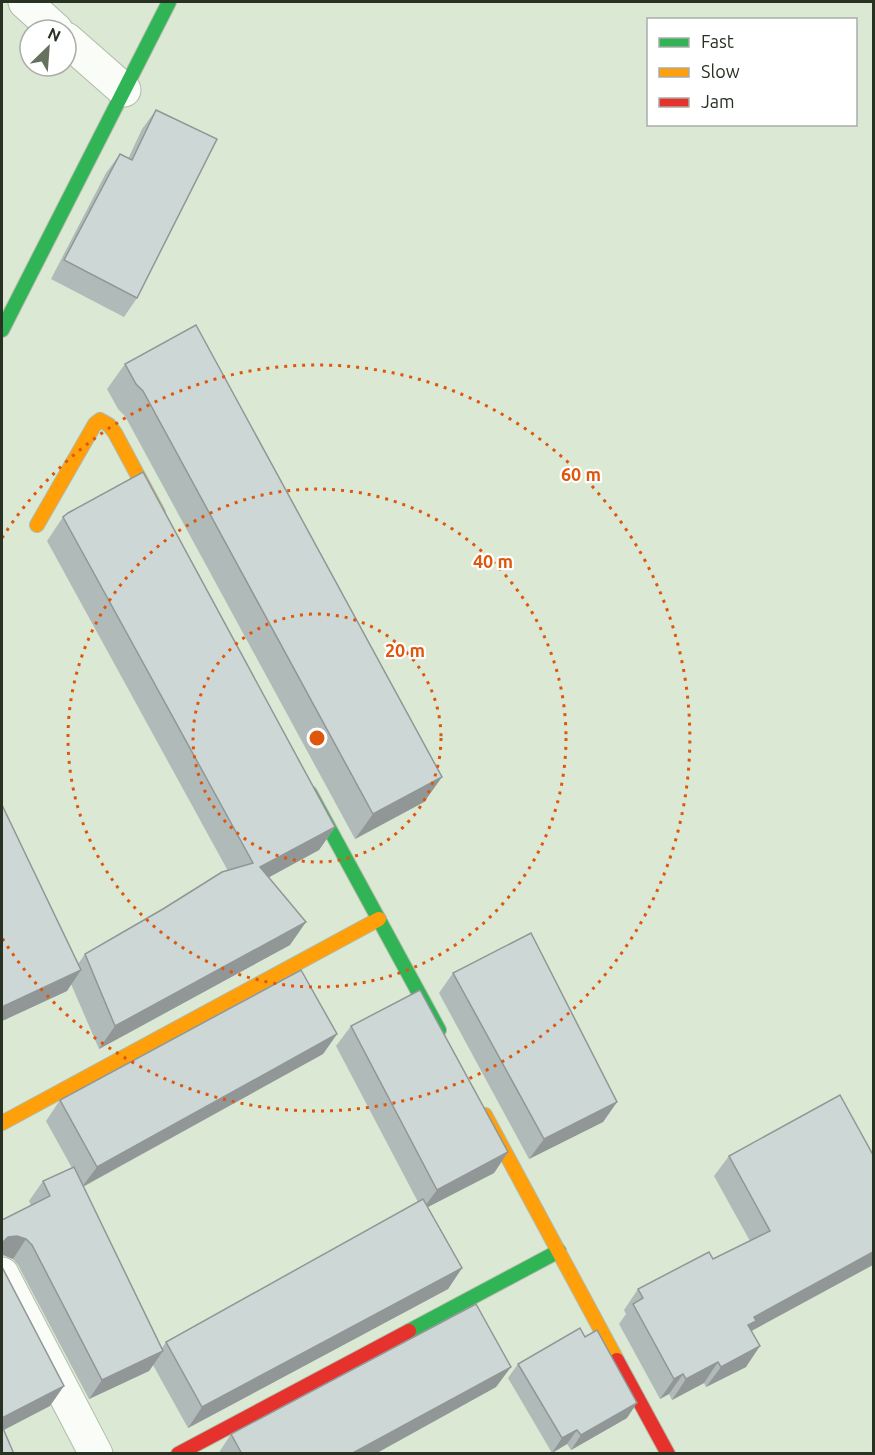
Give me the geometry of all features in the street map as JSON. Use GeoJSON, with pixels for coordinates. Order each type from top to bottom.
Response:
{"type":"FeatureCollection","features":[{"type":"Feature","properties":{"kind":"street"},"geometry":{"type":"LineString","coordinates":[[24,2],[42,18]]}},
{"type":"Feature","properties":{"kind":"street"},"geometry":{"type":"LineString","coordinates":[[2,330],[169,2]]}},
{"type":"Feature","properties":{"kind":"street"},"geometry":{"type":"LineString","coordinates":[[78,50],[124,90]]}},
{"type":"Feature","properties":{"kind":"street"},"geometry":{"type":"LineString","coordinates":[[37,525],[95,424],[100,420],[109,424],[165,526]]}},
{"type":"Feature","properties":{"kind":"street"},"geometry":{"type":"LineString","coordinates":[[306,784],[446,1044]]}},
{"type":"Feature","properties":{"kind":"street"},"geometry":{"type":"LineString","coordinates":[[2,1123],[379,919]]}},
{"type":"Feature","properties":{"kind":"street"},"geometry":{"type":"LineString","coordinates":[[480,1106],[669,1454]]}},
{"type":"Feature","properties":{"kind":"street"},"geometry":{"type":"LineString","coordinates":[[178,1454],[559,1251]]}},
{"type":"Feature","properties":{"kind":"street"},"geometry":{"type":"LineString","coordinates":[[2,1274],[96,1454]]}},
{"type":"Feature","properties":{"kind":"building"},"geometry":{"type":"Polygon","coordinates":[[[156,110],[217,139],[137,298],[64,260],[120,154],[132,160],[156,110]]]}},
{"type":"Feature","properties":{"kind":"building"},"geometry":{"type":"Polygon","coordinates":[[[196,325],[442,777],[373,814],[143,391],[136,384],[125,364],[196,325]]]}},
{"type":"Feature","properties":{"kind":"building"},"geometry":{"type":"Polygon","coordinates":[[[143,472],[335,827],[260,867],[306,922],[115,1026],[85,954],[222,872],[253,863],[63,517],[143,472]]]}},
{"type":"Feature","properties":{"kind":"building"},"geometry":{"type":"Polygon","coordinates":[[[2,805],[81,970],[2,1007],[2,805]]]}},
{"type":"Feature","properties":{"kind":"building"},"geometry":{"type":"Polygon","coordinates":[[[531,933],[617,1102],[544,1139],[453,973],[531,933]]]}},
{"type":"Feature","properties":{"kind":"building"},"geometry":{"type":"Polygon","coordinates":[[[301,970],[337,1034],[97,1167],[60,1100],[301,970]]]}},
{"type":"Feature","properties":{"kind":"building"},"geometry":{"type":"Polygon","coordinates":[[[420,990],[508,1152],[437,1190],[351,1026],[420,990]]]}},
{"type":"Feature","properties":{"kind":"building"},"geometry":{"type":"Polygon","coordinates":[[[840,1095],[873,1155],[873,1252],[754,1317],[756,1321],[748,1325],[760,1346],[721,1367],[718,1362],[686,1379],[683,1374],[674,1379],[633,1304],[643,1298],[638,1289],[709,1252],[713,1259],[770,1231],[729,1156],[840,1095]]]}},
{"type":"Feature","properties":{"kind":"building"},"geometry":{"type":"Polygon","coordinates":[[[74,1167],[163,1351],[102,1380],[32,1245],[26,1239],[17,1236],[8,1237],[2,1243],[2,1220],[50,1196],[43,1181],[74,1167]]]}},
{"type":"Feature","properties":{"kind":"building"},"geometry":{"type":"Polygon","coordinates":[[[423,1199],[462,1268],[202,1407],[166,1342],[423,1199]]]}},
{"type":"Feature","properties":{"kind":"building"},"geometry":{"type":"Polygon","coordinates":[[[2,1267],[64,1386],[2,1418],[2,1267]]]}},
{"type":"Feature","properties":{"kind":"building"},"geometry":{"type":"Polygon","coordinates":[[[476,1304],[511,1367],[351,1454],[242,1454],[231,1434],[476,1304]]]}},
{"type":"Feature","properties":{"kind":"building"},"geometry":{"type":"Polygon","coordinates":[[[580,1328],[585,1337],[597,1330],[637,1403],[581,1435],[577,1430],[562,1438],[518,1364],[580,1328]]]}},
{"type":"Feature","properties":{"kind":"building"},"geometry":{"type":"Polygon","coordinates":[[[2,1426],[14,1454],[2,1454],[2,1426]]]}},
{"type":"Feature","properties":{"kind":"traffic: fast"},"geometry":{"type":"LineString","coordinates":[[2,330],[169,2]]}},
{"type":"Feature","properties":{"kind":"traffic: fast"},"geometry":{"type":"LineString","coordinates":[[310,793],[439,1030]]}},
{"type":"Feature","properties":{"kind":"traffic: fast"},"geometry":{"type":"LineString","coordinates":[[409,1331],[559,1251]]}},
{"type":"Feature","properties":{"kind":"traffic: slow"},"geometry":{"type":"LineString","coordinates":[[37,525],[95,424],[100,420],[109,425],[115,433],[158,513]]}},
{"type":"Feature","properties":{"kind":"traffic: slow"},"geometry":{"type":"LineString","coordinates":[[2,1123],[379,919]]}},
{"type":"Feature","properties":{"kind":"traffic: slow"},"geometry":{"type":"LineString","coordinates":[[485,1115],[617,1360]]}},
{"type":"Feature","properties":{"kind":"traffic: jam"},"geometry":{"type":"LineString","coordinates":[[178,1454],[409,1331]]}},
{"type":"Feature","properties":{"kind":"traffic: jam"},"geometry":{"type":"LineString","coordinates":[[617,1360],[668,1454]]}}]}
